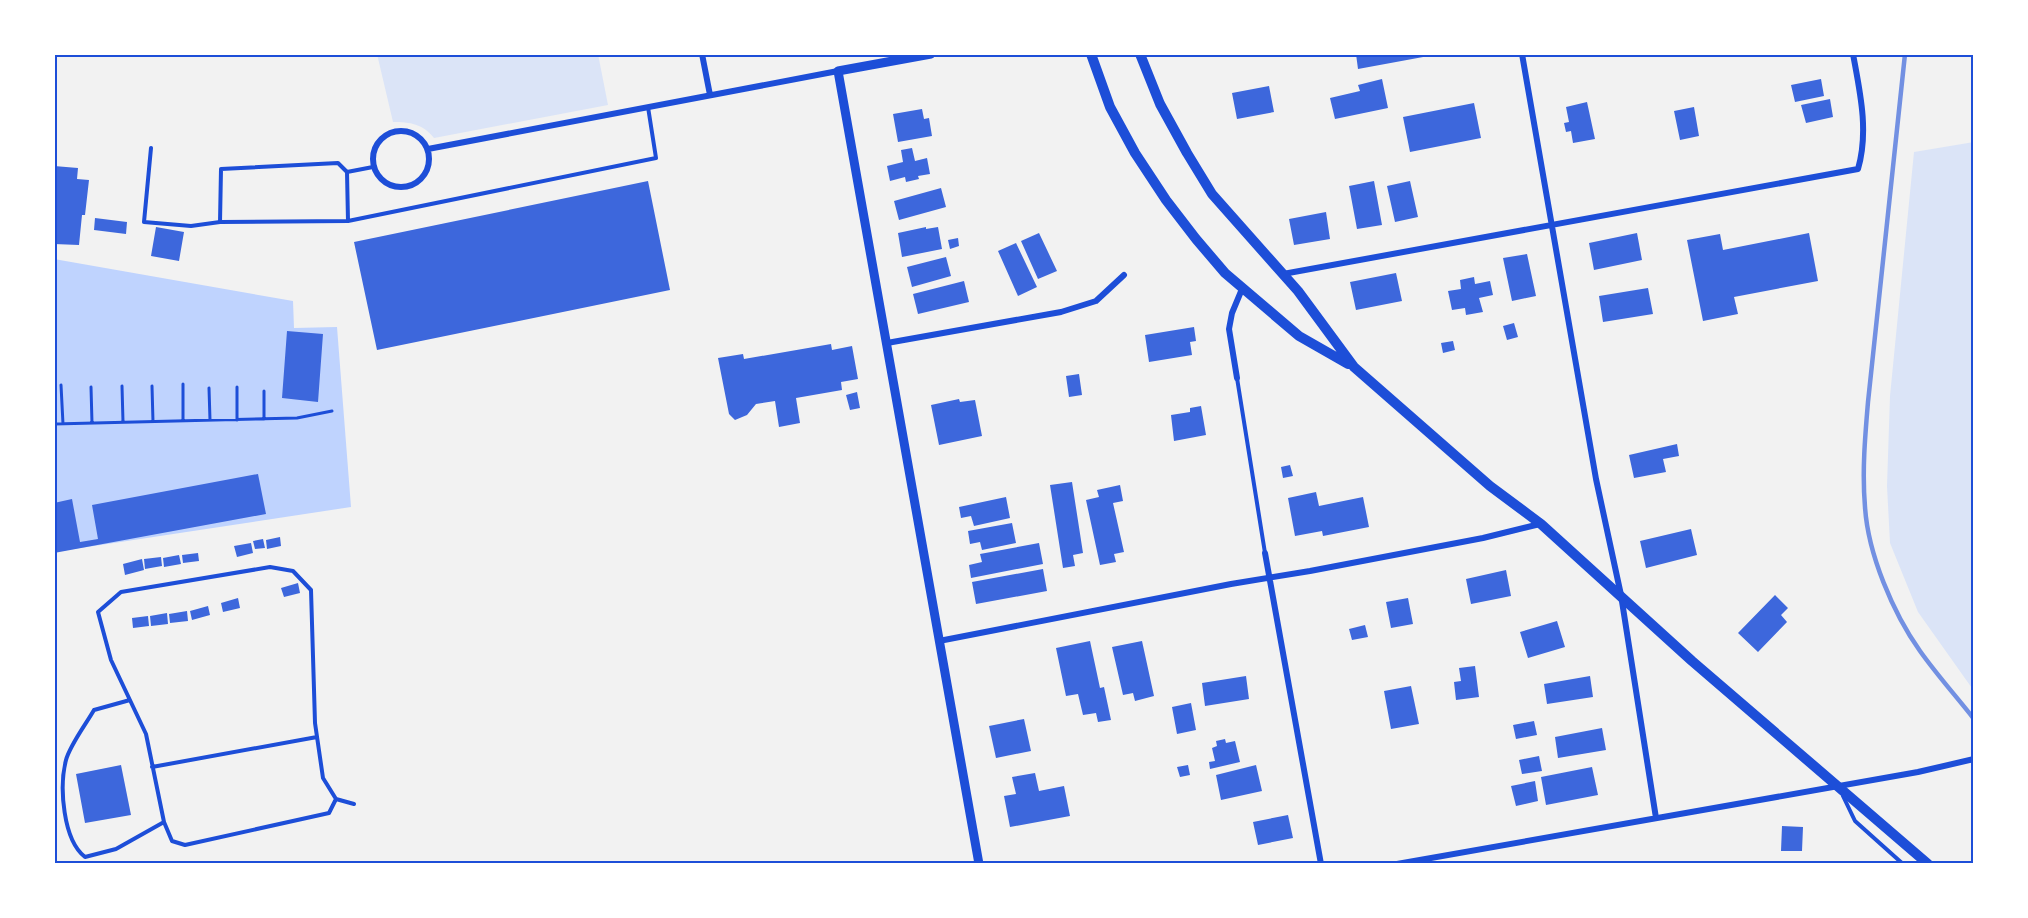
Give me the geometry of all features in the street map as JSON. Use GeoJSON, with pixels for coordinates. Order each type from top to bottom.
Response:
{"type":"FeatureCollection","features":[{"type":"Feature","properties":{"kind":"main road"},"geometry":{"type":"LineString","coordinates":[[1091,54],[1110,107],[1135,153],[1160,191],[1225,273],[1299,336],[1354,367],[1490,486],[1541,524],[1692,661],[1928,864]]}},
{"type":"Feature","properties":{"kind":"main road"},"geometry":{"type":"LineString","coordinates":[[1140,54],[1160,104],[1186,153],[1212,194],[1298,291],[1354,367]]}},
{"type":"Feature","properties":{"kind":"street"},"geometry":{"type":"LineString","coordinates":[[702,54],[710,95]]}},
{"type":"Feature","properties":{"kind":"street"},"geometry":{"type":"LineString","coordinates":[[428,149],[931,54]]}},
{"type":"Feature","properties":{"kind":"street"},"geometry":{"type":"LineString","coordinates":[[1522,54],[1596,479],[1621,595],[1656,818]]}},
{"type":"Feature","properties":{"kind":"street"},"geometry":{"type":"LineString","coordinates":[[1281,274],[1858,169],[1863,153],[1864,130],[1853,54]]}},
{"type":"Feature","properties":{"kind":"street"},"geometry":{"type":"LineString","coordinates":[[838,71],[979,864]]}},
{"type":"Feature","properties":{"kind":"street"},"geometry":{"type":"LineString","coordinates":[[397,131],[406,131],[416,135],[428,149],[429,158],[425,175],[410,186],[401,188],[384,182],[377,175],[374,167],[375,148],[380,140],[397,131]]}},
{"type":"Feature","properties":{"kind":"street"},"geometry":{"type":"LineString","coordinates":[[887,343],[1061,312],[1096,301],[1124,275]]}},
{"type":"Feature","properties":{"kind":"street"},"geometry":{"type":"LineString","coordinates":[[1237,378],[1229,329],[1242,289]]}},
{"type":"Feature","properties":{"kind":"street"},"geometry":{"type":"LineString","coordinates":[[939,641],[1483,538],[1541,524]]}},
{"type":"Feature","properties":{"kind":"street"},"geometry":{"type":"LineString","coordinates":[[1265,553],[1321,864]]}},
{"type":"Feature","properties":{"kind":"street"},"geometry":{"type":"LineString","coordinates":[[1397,864],[1918,772],[1974,759]]}},
{"type":"Feature","properties":{"kind":"lane"},"geometry":{"type":"LineString","coordinates":[[151,148],[144,222],[191,226],[220,222],[348,221],[656,159],[648,108]]}},
{"type":"Feature","properties":{"kind":"lane"},"geometry":{"type":"LineString","coordinates":[[220,222],[222,169],[338,163],[347,172],[348,221]]}},
{"type":"Feature","properties":{"kind":"lane"},"geometry":{"type":"LineString","coordinates":[[347,172],[374,167]]}},
{"type":"Feature","properties":{"kind":"lane"},"geometry":{"type":"LineString","coordinates":[[1237,378],[1265,553]]}},
{"type":"Feature","properties":{"kind":"lane"},"geometry":{"type":"LineString","coordinates":[[336,799],[328,813],[186,845],[172,841],[164,822],[146,734],[111,660],[98,612],[121,592],[270,567],[293,571],[311,590],[315,723],[324,778],[336,799],[354,804]]}},
{"type":"Feature","properties":{"kind":"lane"},"geometry":{"type":"LineString","coordinates":[[130,700],[94,710],[66,758],[63,788],[67,827],[76,850],[85,857],[116,849],[164,822]]}},
{"type":"Feature","properties":{"kind":"lane"},"geometry":{"type":"LineString","coordinates":[[152,767],[317,737]]}},
{"type":"Feature","properties":{"kind":"lane"},"geometry":{"type":"LineString","coordinates":[[1837,785],[1856,821],[1903,864]]}},
{"type":"Feature","properties":{"kind":"path"},"geometry":{"type":"LineString","coordinates":[[183,384],[183,421]]}},
{"type":"Feature","properties":{"kind":"path"},"geometry":{"type":"LineString","coordinates":[[61,385],[63,424]]}},
{"type":"Feature","properties":{"kind":"path"},"geometry":{"type":"LineString","coordinates":[[122,386],[123,422]]}},
{"type":"Feature","properties":{"kind":"path"},"geometry":{"type":"LineString","coordinates":[[152,386],[153,422]]}},
{"type":"Feature","properties":{"kind":"path"},"geometry":{"type":"LineString","coordinates":[[91,387],[92,423]]}},
{"type":"Feature","properties":{"kind":"path"},"geometry":{"type":"LineString","coordinates":[[237,387],[237,420]]}},
{"type":"Feature","properties":{"kind":"path"},"geometry":{"type":"LineString","coordinates":[[210,388],[210,420]]}},
{"type":"Feature","properties":{"kind":"path"},"geometry":{"type":"LineString","coordinates":[[264,391],[264,419]]}},
{"type":"Feature","properties":{"kind":"path"},"geometry":{"type":"LineString","coordinates":[[54,424],[297,418],[332,411]]}},
{"type":"Feature","properties":{"kind":"shaded area"},"geometry":{"type":"Polygon","coordinates":[[[377,54],[598,54],[608,105],[434,138],[416,125],[393,122],[377,54]]]}},
{"type":"Feature","properties":{"kind":"shaded area"},"geometry":{"type":"Polygon","coordinates":[[[1974,142],[1974,691],[1918,612],[1890,543],[1887,486],[1890,396],[1914,152],[1974,142]]]}},
{"type":"Feature","properties":{"kind":"water"},"geometry":{"type":"Polygon","coordinates":[[[54,259],[293,301],[294,328],[337,327],[351,507],[54,552],[54,259]]]}},
{"type":"Feature","properties":{"kind":"building"},"geometry":{"type":"Polygon","coordinates":[[[1356,54],[1434,54],[1434,55],[1358,69],[1356,54]]]}},
{"type":"Feature","properties":{"kind":"building"},"geometry":{"type":"Polygon","coordinates":[[[1382,79],[1388,108],[1335,119],[1330,98],[1360,91],[1358,85],[1382,79]]]}},
{"type":"Feature","properties":{"kind":"building"},"geometry":{"type":"Polygon","coordinates":[[[1821,79],[1824,96],[1795,102],[1791,85],[1821,79]]]}},
{"type":"Feature","properties":{"kind":"building"},"geometry":{"type":"Polygon","coordinates":[[[1269,86],[1274,112],[1237,119],[1232,93],[1269,86]]]}},
{"type":"Feature","properties":{"kind":"building"},"geometry":{"type":"Polygon","coordinates":[[[1830,99],[1833,117],[1806,123],[1801,105],[1830,99]]]}},
{"type":"Feature","properties":{"kind":"building"},"geometry":{"type":"Polygon","coordinates":[[[1587,102],[1595,139],[1573,143],[1571,131],[1566,132],[1564,123],[1569,122],[1566,107],[1587,102]]]}},
{"type":"Feature","properties":{"kind":"building"},"geometry":{"type":"Polygon","coordinates":[[[1474,103],[1481,138],[1410,152],[1403,117],[1474,103]]]}},
{"type":"Feature","properties":{"kind":"building"},"geometry":{"type":"Polygon","coordinates":[[[1694,107],[1699,136],[1680,140],[1674,111],[1694,107]]]}},
{"type":"Feature","properties":{"kind":"building"},"geometry":{"type":"Polygon","coordinates":[[[922,109],[924,119],[929,118],[932,136],[898,142],[893,114],[922,109]]]}},
{"type":"Feature","properties":{"kind":"building"},"geometry":{"type":"Polygon","coordinates":[[[912,148],[915,161],[927,158],[930,174],[918,176],[919,179],[906,182],[905,177],[890,181],[887,166],[903,162],[901,150],[912,148]]]}},
{"type":"Feature","properties":{"kind":"building"},"geometry":{"type":"Polygon","coordinates":[[[54,166],[78,168],[77,179],[89,180],[79,245],[54,244],[54,166]]]}},
{"type":"Feature","properties":{"kind":"building"},"geometry":{"type":"Polygon","coordinates":[[[648,181],[670,290],[377,350],[354,242],[648,181]]]}},
{"type":"Feature","properties":{"kind":"building"},"geometry":{"type":"Polygon","coordinates":[[[1374,181],[1382,225],[1357,229],[1349,186],[1374,181]]]}},
{"type":"Feature","properties":{"kind":"building"},"geometry":{"type":"Polygon","coordinates":[[[1410,181],[1418,217],[1395,222],[1387,186],[1410,181]]]}},
{"type":"Feature","properties":{"kind":"building"},"geometry":{"type":"Polygon","coordinates":[[[941,188],[946,207],[899,220],[894,201],[941,188]]]}},
{"type":"Feature","properties":{"kind":"building"},"geometry":{"type":"Polygon","coordinates":[[[1326,212],[1330,239],[1294,245],[1289,219],[1326,212]]]}},
{"type":"Feature","properties":{"kind":"building"},"geometry":{"type":"Polygon","coordinates":[[[95,218],[127,222],[126,234],[94,230],[95,218]]]}},
{"type":"Feature","properties":{"kind":"building"},"geometry":{"type":"Polygon","coordinates":[[[156,227],[184,232],[179,261],[151,256],[156,227]]]}},
{"type":"Feature","properties":{"kind":"building"},"geometry":{"type":"Polygon","coordinates":[[[926,227],[926,229],[938,227],[942,249],[902,257],[898,233],[926,227]]]}},
{"type":"Feature","properties":{"kind":"building"},"geometry":{"type":"Polygon","coordinates":[[[1039,233],[1057,271],[1038,279],[1021,241],[1039,233]]]}},
{"type":"Feature","properties":{"kind":"building"},"geometry":{"type":"Polygon","coordinates":[[[1637,233],[1642,260],[1594,270],[1589,243],[1637,233]]]}},
{"type":"Feature","properties":{"kind":"building"},"geometry":{"type":"Polygon","coordinates":[[[1809,233],[1818,281],[1734,297],[1738,314],[1703,321],[1687,240],[1720,234],[1723,250],[1809,233]]]}},
{"type":"Feature","properties":{"kind":"building"},"geometry":{"type":"Polygon","coordinates":[[[958,238],[959,246],[950,249],[948,240],[958,238]]]}},
{"type":"Feature","properties":{"kind":"building"},"geometry":{"type":"Polygon","coordinates":[[[1016,243],[1037,287],[1018,296],[998,251],[1016,243]]]}},
{"type":"Feature","properties":{"kind":"building"},"geometry":{"type":"Polygon","coordinates":[[[1527,254],[1536,296],[1512,301],[1503,258],[1527,254]]]}},
{"type":"Feature","properties":{"kind":"building"},"geometry":{"type":"Polygon","coordinates":[[[946,257],[951,276],[912,287],[907,267],[946,257]]]}},
{"type":"Feature","properties":{"kind":"building"},"geometry":{"type":"Polygon","coordinates":[[[1396,273],[1402,301],[1356,310],[1350,282],[1396,273]]]}},
{"type":"Feature","properties":{"kind":"building"},"geometry":{"type":"Polygon","coordinates":[[[1474,277],[1475,284],[1490,281],[1493,295],[1479,298],[1483,312],[1466,315],[1465,308],[1452,310],[1448,291],[1461,289],[1460,280],[1474,277]]]}},
{"type":"Feature","properties":{"kind":"building"},"geometry":{"type":"Polygon","coordinates":[[[964,281],[969,302],[918,314],[913,294],[964,281]]]}},
{"type":"Feature","properties":{"kind":"building"},"geometry":{"type":"Polygon","coordinates":[[[1648,288],[1653,314],[1603,322],[1599,296],[1648,288]]]}},
{"type":"Feature","properties":{"kind":"building"},"geometry":{"type":"Polygon","coordinates":[[[1514,323],[1518,337],[1507,340],[1503,326],[1514,323]]]}},
{"type":"Feature","properties":{"kind":"building"},"geometry":{"type":"Polygon","coordinates":[[[1194,327],[1196,341],[1190,342],[1192,355],[1149,362],[1145,335],[1194,327]]]}},
{"type":"Feature","properties":{"kind":"building"},"geometry":{"type":"Polygon","coordinates":[[[287,331],[323,334],[318,402],[282,398],[287,331]]]}},
{"type":"Feature","properties":{"kind":"building"},"geometry":{"type":"Polygon","coordinates":[[[1453,341],[1455,350],[1443,353],[1441,343],[1453,341]]]}},
{"type":"Feature","properties":{"kind":"building"},"geometry":{"type":"Polygon","coordinates":[[[831,344],[832,350],[852,346],[858,379],[841,382],[842,390],[796,398],[800,423],[779,427],[775,401],[756,404],[747,415],[735,420],[729,414],[718,358],[743,354],[744,359],[831,344]]]}},
{"type":"Feature","properties":{"kind":"building"},"geometry":{"type":"Polygon","coordinates":[[[1079,374],[1082,395],[1069,397],[1066,376],[1079,374]]]}},
{"type":"Feature","properties":{"kind":"building"},"geometry":{"type":"Polygon","coordinates":[[[857,392],[860,408],[850,410],[846,395],[857,392]]]}},
{"type":"Feature","properties":{"kind":"building"},"geometry":{"type":"Polygon","coordinates":[[[959,399],[960,402],[975,400],[982,436],[939,445],[931,405],[959,399]]]}},
{"type":"Feature","properties":{"kind":"building"},"geometry":{"type":"Polygon","coordinates":[[[1201,406],[1206,435],[1174,441],[1171,415],[1190,412],[1190,408],[1201,406]]]}},
{"type":"Feature","properties":{"kind":"building"},"geometry":{"type":"Polygon","coordinates":[[[1677,444],[1679,456],[1663,459],[1666,472],[1634,478],[1629,455],[1677,444]]]}},
{"type":"Feature","properties":{"kind":"building"},"geometry":{"type":"Polygon","coordinates":[[[1290,465],[1293,476],[1283,478],[1281,467],[1290,465]]]}},
{"type":"Feature","properties":{"kind":"building"},"geometry":{"type":"Polygon","coordinates":[[[258,474],[266,514],[54,553],[54,503],[72,499],[80,542],[98,539],[92,505],[258,474]]]}},
{"type":"Feature","properties":{"kind":"building"},"geometry":{"type":"Polygon","coordinates":[[[1072,482],[1083,553],[1073,555],[1075,566],[1063,568],[1050,485],[1072,482]]]}},
{"type":"Feature","properties":{"kind":"building"},"geometry":{"type":"Polygon","coordinates":[[[1120,485],[1123,501],[1113,503],[1124,552],[1114,554],[1116,562],[1100,565],[1086,500],[1099,497],[1097,490],[1120,485]]]}},
{"type":"Feature","properties":{"kind":"building"},"geometry":{"type":"Polygon","coordinates":[[[1316,492],[1319,506],[1363,497],[1369,527],[1323,536],[1322,531],[1295,536],[1288,498],[1316,492]]]}},
{"type":"Feature","properties":{"kind":"building"},"geometry":{"type":"Polygon","coordinates":[[[1006,497],[1010,518],[974,526],[971,516],[961,518],[959,507],[1006,497]]]}},
{"type":"Feature","properties":{"kind":"building"},"geometry":{"type":"Polygon","coordinates":[[[1012,523],[1016,543],[982,550],[980,542],[970,544],[968,531],[1012,523]]]}},
{"type":"Feature","properties":{"kind":"building"},"geometry":{"type":"Polygon","coordinates":[[[1691,529],[1697,555],[1646,568],[1640,541],[1691,529]]]}},
{"type":"Feature","properties":{"kind":"building"},"geometry":{"type":"Polygon","coordinates":[[[280,537],[281,546],[267,549],[266,540],[280,537]]]}},
{"type":"Feature","properties":{"kind":"building"},"geometry":{"type":"Polygon","coordinates":[[[263,539],[265,548],[255,549],[253,541],[263,539]]]}},
{"type":"Feature","properties":{"kind":"building"},"geometry":{"type":"Polygon","coordinates":[[[251,543],[253,553],[237,557],[234,546],[251,543]]]}},
{"type":"Feature","properties":{"kind":"building"},"geometry":{"type":"Polygon","coordinates":[[[1039,543],[1043,564],[971,578],[969,565],[982,562],[980,554],[1039,543]]]}},
{"type":"Feature","properties":{"kind":"building"},"geometry":{"type":"Polygon","coordinates":[[[198,553],[199,561],[183,563],[182,555],[198,553]]]}},
{"type":"Feature","properties":{"kind":"building"},"geometry":{"type":"Polygon","coordinates":[[[179,555],[181,564],[164,567],[163,558],[179,555]]]}},
{"type":"Feature","properties":{"kind":"building"},"geometry":{"type":"Polygon","coordinates":[[[161,557],[162,566],[145,569],[144,559],[161,557]]]}},
{"type":"Feature","properties":{"kind":"building"},"geometry":{"type":"Polygon","coordinates":[[[142,559],[144,570],[125,575],[123,564],[142,559]]]}},
{"type":"Feature","properties":{"kind":"building"},"geometry":{"type":"Polygon","coordinates":[[[1043,569],[1047,591],[976,604],[972,582],[1043,569]]]}},
{"type":"Feature","properties":{"kind":"building"},"geometry":{"type":"Polygon","coordinates":[[[1506,570],[1511,596],[1471,604],[1466,579],[1506,570]]]}},
{"type":"Feature","properties":{"kind":"building"},"geometry":{"type":"Polygon","coordinates":[[[298,583],[300,593],[284,597],[281,588],[298,583]]]}},
{"type":"Feature","properties":{"kind":"building"},"geometry":{"type":"Polygon","coordinates":[[[1775,595],[1788,608],[1781,615],[1787,622],[1758,652],[1738,633],[1775,595]]]}},
{"type":"Feature","properties":{"kind":"building"},"geometry":{"type":"Polygon","coordinates":[[[238,598],[240,608],[223,612],[221,603],[238,598]]]}},
{"type":"Feature","properties":{"kind":"building"},"geometry":{"type":"Polygon","coordinates":[[[1408,598],[1413,624],[1391,628],[1386,602],[1408,598]]]}},
{"type":"Feature","properties":{"kind":"building"},"geometry":{"type":"Polygon","coordinates":[[[208,606],[210,615],[192,620],[190,611],[208,606]]]}},
{"type":"Feature","properties":{"kind":"building"},"geometry":{"type":"Polygon","coordinates":[[[187,611],[188,621],[170,623],[169,614],[187,611]]]}},
{"type":"Feature","properties":{"kind":"building"},"geometry":{"type":"Polygon","coordinates":[[[167,613],[168,624],[151,626],[150,616],[167,613]]]}},
{"type":"Feature","properties":{"kind":"building"},"geometry":{"type":"Polygon","coordinates":[[[148,616],[149,626],[133,628],[132,618],[148,616]]]}},
{"type":"Feature","properties":{"kind":"building"},"geometry":{"type":"Polygon","coordinates":[[[1557,621],[1565,647],[1528,658],[1520,632],[1557,621]]]}},
{"type":"Feature","properties":{"kind":"building"},"geometry":{"type":"Polygon","coordinates":[[[1365,625],[1368,637],[1352,640],[1349,629],[1365,625]]]}},
{"type":"Feature","properties":{"kind":"building"},"geometry":{"type":"Polygon","coordinates":[[[1090,641],[1100,688],[1104,687],[1111,720],[1098,722],[1096,713],[1083,715],[1078,694],[1066,696],[1056,648],[1090,641]]]}},
{"type":"Feature","properties":{"kind":"building"},"geometry":{"type":"Polygon","coordinates":[[[1142,641],[1154,696],[1135,701],[1133,693],[1123,695],[1112,647],[1142,641]]]}},
{"type":"Feature","properties":{"kind":"building"},"geometry":{"type":"Polygon","coordinates":[[[1475,666],[1479,697],[1456,700],[1454,682],[1461,681],[1459,668],[1475,666]]]}},
{"type":"Feature","properties":{"kind":"building"},"geometry":{"type":"Polygon","coordinates":[[[1246,676],[1249,699],[1205,706],[1202,683],[1246,676]]]}},
{"type":"Feature","properties":{"kind":"building"},"geometry":{"type":"Polygon","coordinates":[[[1590,676],[1593,697],[1547,704],[1544,684],[1590,676]]]}},
{"type":"Feature","properties":{"kind":"building"},"geometry":{"type":"Polygon","coordinates":[[[1411,686],[1419,724],[1391,729],[1384,691],[1411,686]]]}},
{"type":"Feature","properties":{"kind":"building"},"geometry":{"type":"Polygon","coordinates":[[[1191,703],[1196,730],[1177,734],[1172,707],[1191,703]]]}},
{"type":"Feature","properties":{"kind":"building"},"geometry":{"type":"Polygon","coordinates":[[[1024,719],[1031,751],[996,758],[989,726],[1024,719]]]}},
{"type":"Feature","properties":{"kind":"building"},"geometry":{"type":"Polygon","coordinates":[[[1534,721],[1537,735],[1516,739],[1513,725],[1534,721]]]}},
{"type":"Feature","properties":{"kind":"building"},"geometry":{"type":"Polygon","coordinates":[[[1602,728],[1606,750],[1558,758],[1555,737],[1602,728]]]}},
{"type":"Feature","properties":{"kind":"building"},"geometry":{"type":"Polygon","coordinates":[[[1225,739],[1226,743],[1235,741],[1240,762],[1210,769],[1209,762],[1215,761],[1212,748],[1217,746],[1216,741],[1225,739]]]}},
{"type":"Feature","properties":{"kind":"building"},"geometry":{"type":"Polygon","coordinates":[[[1539,756],[1542,771],[1522,774],[1519,760],[1539,756]]]}},
{"type":"Feature","properties":{"kind":"building"},"geometry":{"type":"Polygon","coordinates":[[[121,765],[131,815],[85,823],[76,774],[121,765]]]}},
{"type":"Feature","properties":{"kind":"building"},"geometry":{"type":"Polygon","coordinates":[[[1188,765],[1190,775],[1180,777],[1177,767],[1188,765]]]}},
{"type":"Feature","properties":{"kind":"building"},"geometry":{"type":"Polygon","coordinates":[[[1256,765],[1262,791],[1221,800],[1216,775],[1256,765]]]}},
{"type":"Feature","properties":{"kind":"building"},"geometry":{"type":"Polygon","coordinates":[[[1592,767],[1598,795],[1546,805],[1541,777],[1592,767]]]}},
{"type":"Feature","properties":{"kind":"building"},"geometry":{"type":"Polygon","coordinates":[[[1035,773],[1039,791],[1064,786],[1070,816],[1010,827],[1004,796],[1016,794],[1012,777],[1035,773]]]}},
{"type":"Feature","properties":{"kind":"building"},"geometry":{"type":"Polygon","coordinates":[[[1535,781],[1538,801],[1516,806],[1511,786],[1535,781]]]}},
{"type":"Feature","properties":{"kind":"building"},"geometry":{"type":"Polygon","coordinates":[[[1288,815],[1293,838],[1258,845],[1253,822],[1288,815]]]}},
{"type":"Feature","properties":{"kind":"building"},"geometry":{"type":"Polygon","coordinates":[[[1782,826],[1803,827],[1802,851],[1781,851],[1782,826]]]}},
{"type":"Feature","properties":{"kind":"railway"},"geometry":{"type":"LineString","coordinates":[[1905,54],[1868,402],[1864,468],[1865,507],[1871,544],[1883,582],[1900,619],[1926,660],[1974,719]]}}]}
